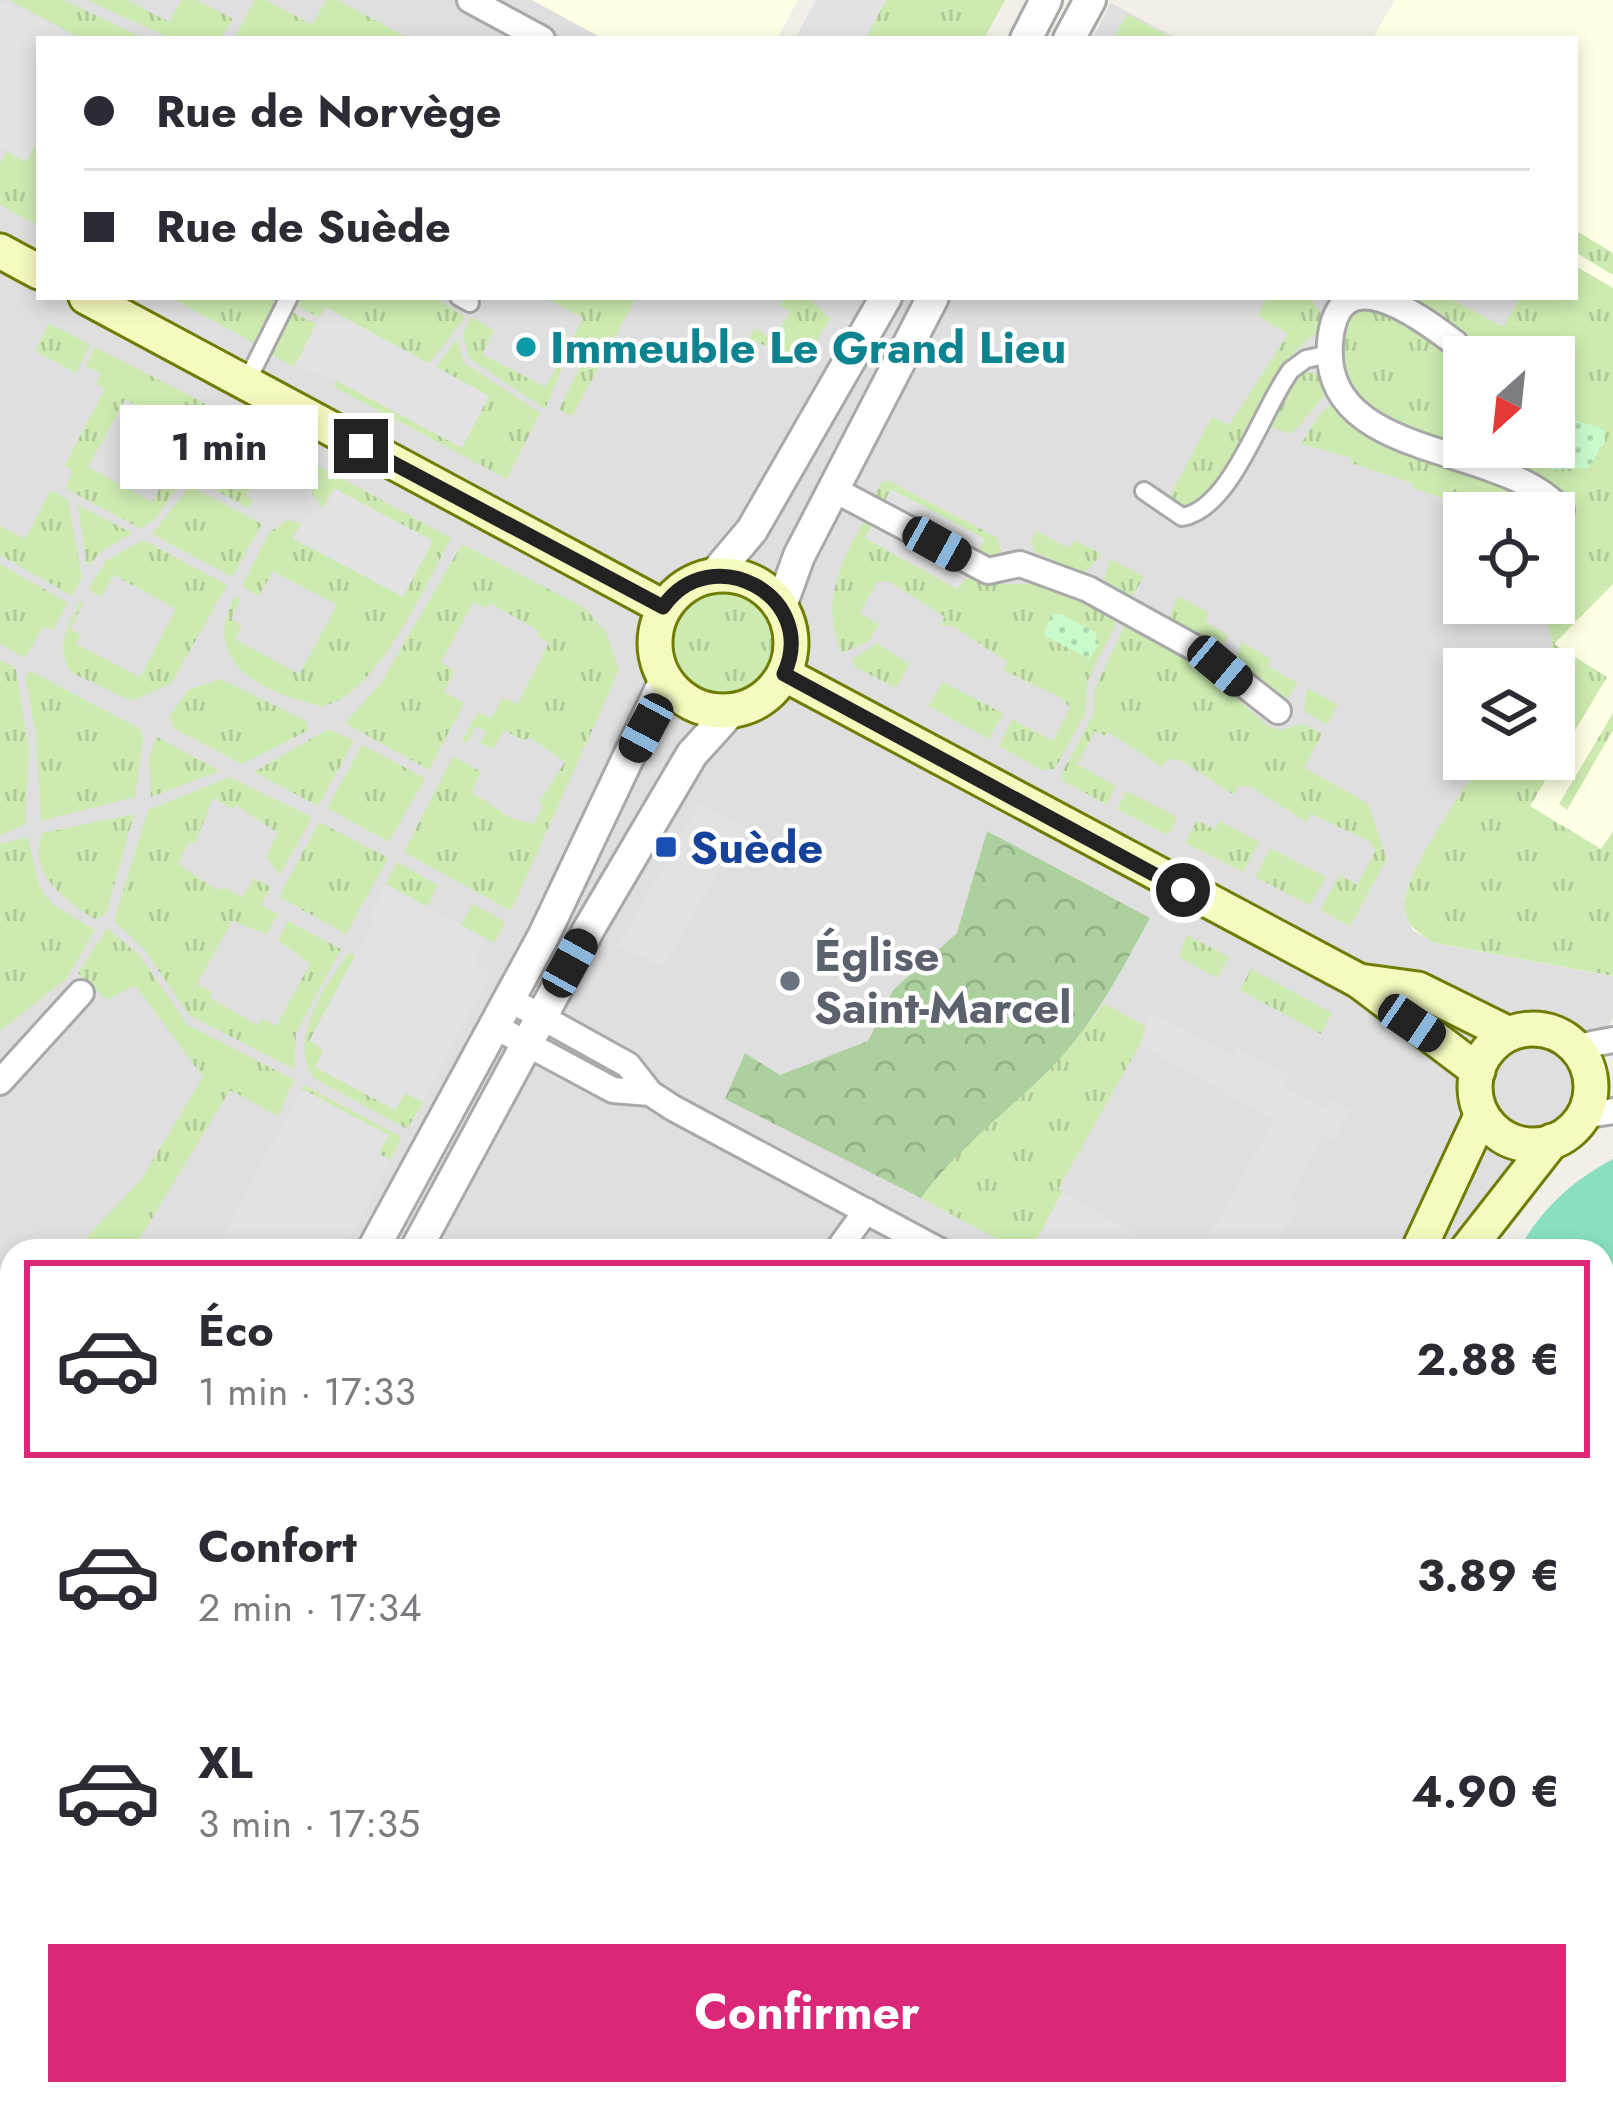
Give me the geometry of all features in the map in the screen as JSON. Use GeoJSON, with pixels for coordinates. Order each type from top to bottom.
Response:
{"type":"FeatureCollection","features":[{"type":"Feature","properties":{"kind":"main road"},"geometry":{"type":"LineString","coordinates":[[0,251],[36,270]]}},
{"type":"Feature","properties":{"kind":"main road"},"geometry":{"type":"LineString","coordinates":[[92,300],[663,607]]}},
{"type":"Feature","properties":{"kind":"main road"},"geometry":{"type":"LineString","coordinates":[[714,575],[752,581],[781,606],[791,651],[784,674],[767,695],[732,710],[697,706],[665,680],[653,645],[663,607],[681,589],[714,575]]}},
{"type":"Feature","properties":{"kind":"main road"},"geometry":{"type":"LineString","coordinates":[[784,674],[1359,981],[1478,1071]]}},
{"type":"Feature","properties":{"kind":"main road"},"geometry":{"type":"LineString","coordinates":[[1359,981],[1418,989],[1508,1033]]}},
{"type":"Feature","properties":{"kind":"main road"},"geometry":{"type":"LineString","coordinates":[[1475,1239],[1552,1142],[1598,1113],[1589,1069],[1576,1047],[1532,1027],[1508,1033],[1489,1048],[1478,1071],[1474,1094],[1481,1116],[1500,1136],[1528,1146],[1552,1142]]}},
{"type":"Feature","properties":{"kind":"main road"},"geometry":{"type":"LineString","coordinates":[[1424,1239],[1481,1116]]}},
{"type":"Feature","properties":{"kind":"street"},"geometry":{"type":"LineString","coordinates":[[470,0],[536,36]]}},
{"type":"Feature","properties":{"kind":"street"},"geometry":{"type":"LineString","coordinates":[[1028,36],[1046,0]]}},
{"type":"Feature","properties":{"kind":"street"},"geometry":{"type":"LineString","coordinates":[[1072,36],[1090,0]]}},
{"type":"Feature","properties":{"kind":"street"},"geometry":{"type":"LineString","coordinates":[[246,383],[288,300]]}},
{"type":"Feature","properties":{"kind":"street"},"geometry":{"type":"LineString","coordinates":[[714,575],[752,530],[884,300]]}},
{"type":"Feature","properties":{"kind":"street"},"geometry":{"type":"LineString","coordinates":[[781,606],[833,489],[932,300]]}},
{"type":"Feature","properties":{"kind":"street"},"geometry":{"type":"LineString","coordinates":[[1378,300],[1401,303],[1446,336]]}},
{"type":"Feature","properties":{"kind":"street"},"geometry":{"type":"LineString","coordinates":[[1335,302],[1330,354],[1334,385],[1356,415],[1538,492]]}},
{"type":"Feature","properties":{"kind":"street"},"geometry":{"type":"LineString","coordinates":[[1144,491],[1182,517],[1203,510],[1224,487],[1291,370],[1306,359],[1330,354]]}},
{"type":"Feature","properties":{"kind":"street"},"geometry":{"type":"LineString","coordinates":[[833,489],[988,571],[1020,564],[1088,589],[1204,653],[1278,711]]}},
{"type":"Feature","properties":{"kind":"street"},"geometry":{"type":"LineString","coordinates":[[378,1239],[501,1012],[665,680]]}},
{"type":"Feature","properties":{"kind":"street"},"geometry":{"type":"LineString","coordinates":[[421,1239],[692,754],[732,710]]}},
{"type":"Feature","properties":{"kind":"street"},"geometry":{"type":"LineString","coordinates":[[0,1082],[81,993]]}},
{"type":"Feature","properties":{"kind":"street"},"geometry":{"type":"LineString","coordinates":[[501,1012],[534,1030],[613,1090],[650,1093],[918,1239]]}},
{"type":"Feature","properties":{"kind":"street"},"geometry":{"type":"LineString","coordinates":[[1576,1047],[1613,1040]]}},
{"type":"Feature","properties":{"kind":"street"},"geometry":{"type":"LineString","coordinates":[[846,1239],[866,1211]]}},
{"type":"Feature","properties":{"kind":"shaded area"},"geometry":{"type":"Polygon","coordinates":[[[0,0],[532,0],[598,36],[36,36],[36,300],[1578,300],[1578,268],[1613,288],[1613,541],[1575,606],[1575,492],[1443,492],[1443,624],[1564,624],[1550,648],[1443,648],[1443,780],[1472,780],[1404,898],[1413,930],[1435,943],[1613,976],[1613,1018],[1496,1239],[0,1239],[0,0]]]}},
{"type":"Feature","properties":{"kind":"shaded area"},"geometry":{"type":"Polygon","coordinates":[[[0,0],[76,36],[36,36],[36,144],[26,162],[0,148],[0,0]]]}},
{"type":"Feature","properties":{"kind":"shaded area"},"geometry":{"type":"Polygon","coordinates":[[[532,0],[798,0],[779,36],[598,36],[532,0]]]}},
{"type":"Feature","properties":{"kind":"shaded area"},"geometry":{"type":"Polygon","coordinates":[[[816,0],[886,0],[867,36],[797,36],[816,0]]]}},
{"type":"Feature","properties":{"kind":"shaded area"},"geometry":{"type":"Polygon","coordinates":[[[1395,0],[1613,0],[1613,288],[1578,268],[1578,36],[1374,36],[1395,0]]]}},
{"type":"Feature","properties":{"kind":"shaded area"},"geometry":{"type":"Polygon","coordinates":[[[1111,3],[1172,36],[1094,36],[1111,3]]]}},
{"type":"Feature","properties":{"kind":"shaded area"},"geometry":{"type":"Polygon","coordinates":[[[325,307],[489,396],[462,448],[337,381],[294,367],[325,307]]]}},
{"type":"Feature","properties":{"kind":"shaded area"},"geometry":{"type":"Polygon","coordinates":[[[334,488],[433,541],[403,597],[293,538],[304,519],[323,508],[334,488]]]}},
{"type":"Feature","properties":{"kind":"shaded area"},"geometry":{"type":"Polygon","coordinates":[[[891,489],[985,539],[957,589],[865,538],[891,489]]]}},
{"type":"Feature","properties":{"kind":"shaded area"},"geometry":{"type":"Polygon","coordinates":[[[1613,541],[1613,976],[1435,943],[1413,930],[1405,912],[1408,885],[1471,780],[1575,780],[1575,648],[1550,648],[1564,624],[1575,624],[1575,606],[1613,541]]]}},
{"type":"Feature","properties":{"kind":"shaded area"},"geometry":{"type":"Polygon","coordinates":[[[699,804],[745,827],[663,967],[618,946],[699,804]]]}},
{"type":"Feature","properties":{"kind":"shaded area"},"geometry":{"type":"Polygon","coordinates":[[[386,884],[486,939],[474,963],[491,973],[423,1102],[405,1093],[395,1110],[315,1067],[324,1049],[309,1041],[374,921],[369,917],[386,884]]]}},
{"type":"Feature","properties":{"kind":"shaded area"},"geometry":{"type":"Polygon","coordinates":[[[1150,1011],[1232,1056],[1237,1048],[1288,1076],[1284,1086],[1325,1108],[1331,1100],[1350,1110],[1333,1141],[1323,1136],[1290,1198],[1299,1204],[1280,1239],[1208,1239],[1274,1120],[1140,1045],[1150,1011]]]}},
{"type":"Feature","properties":{"kind":"shaded area"},"geometry":{"type":"Polygon","coordinates":[[[302,1089],[388,1135],[379,1154],[391,1160],[348,1239],[221,1239],[302,1089]]]}},
{"type":"Feature","properties":{"kind":"shaded area"},"geometry":{"type":"Polygon","coordinates":[[[1062,1192],[1146,1239],[1037,1239],[1062,1192]]]}},
{"type":"Feature","properties":{"kind":"green space"},"geometry":{"type":"Polygon","coordinates":[[[9,0],[64,0],[139,36],[76,36],[9,0]]]}},
{"type":"Feature","properties":{"kind":"green space"},"geometry":{"type":"Polygon","coordinates":[[[87,0],[127,0],[169,22],[181,0],[197,0],[233,19],[222,36],[165,36],[87,0]]]}},
{"type":"Feature","properties":{"kind":"green space"},"geometry":{"type":"Polygon","coordinates":[[[254,0],[266,0],[312,25],[326,0],[337,0],[404,36],[236,36],[254,0]]]}},
{"type":"Feature","properties":{"kind":"green space"},"geometry":{"type":"Polygon","coordinates":[[[886,0],[1005,0],[986,36],[867,36],[886,0]]]}},
{"type":"Feature","properties":{"kind":"green space"},"geometry":{"type":"Polygon","coordinates":[[[1127,14],[1168,36],[1115,36],[1127,14]]]}},
{"type":"Feature","properties":{"kind":"green space"},"geometry":{"type":"Polygon","coordinates":[[[36,144],[36,224],[0,205],[0,164],[7,151],[26,162],[36,144]]]}},
{"type":"Feature","properties":{"kind":"green space"},"geometry":{"type":"Polygon","coordinates":[[[1578,232],[1613,253],[1613,275],[1578,254],[1578,232]]]}},
{"type":"Feature","properties":{"kind":"green space"},"geometry":{"type":"Polygon","coordinates":[[[1578,268],[1613,288],[1613,584],[1575,623],[1575,492],[1443,492],[1443,498],[1351,463],[1352,458],[1301,444],[1319,414],[1348,391],[1332,300],[1454,300],[1503,327],[1518,300],[1578,300],[1578,268]]]}},
{"type":"Feature","properties":{"kind":"green space"},"geometry":{"type":"Polygon","coordinates":[[[175,300],[278,300],[254,343],[175,300]]]}},
{"type":"Feature","properties":{"kind":"green space"},"geometry":{"type":"Polygon","coordinates":[[[298,300],[439,300],[465,317],[429,364],[326,308],[320,318],[296,305],[298,300]]]}},
{"type":"Feature","properties":{"kind":"green space"},"geometry":{"type":"Polygon","coordinates":[[[550,300],[635,300],[572,416],[559,409],[586,355],[571,341],[583,318],[550,300]]]}},
{"type":"Feature","properties":{"kind":"green space"},"geometry":{"type":"Polygon","coordinates":[[[783,300],[811,300],[830,319],[803,363],[749,338],[754,328],[774,339],[790,312],[780,305],[783,300]]]}},
{"type":"Feature","properties":{"kind":"green space"},"geometry":{"type":"Polygon","coordinates":[[[1266,300],[1311,300],[1322,315],[1322,328],[1295,351],[1214,493],[1191,512],[1166,503],[1212,417],[1229,425],[1288,334],[1258,316],[1266,300]]]}},
{"type":"Feature","properties":{"kind":"green space"},"geometry":{"type":"Polygon","coordinates":[[[292,312],[316,324],[294,367],[270,354],[292,312]]]}},
{"type":"Feature","properties":{"kind":"green space"},"geometry":{"type":"Polygon","coordinates":[[[471,317],[494,330],[482,354],[545,387],[559,363],[563,366],[545,409],[469,358],[463,334],[471,317]]]}},
{"type":"Feature","properties":{"kind":"green space"},"geometry":{"type":"Polygon","coordinates":[[[49,323],[90,345],[76,373],[35,351],[49,323]]]}},
{"type":"Feature","properties":{"kind":"green space"},"geometry":{"type":"Polygon","coordinates":[[[457,339],[464,363],[540,413],[507,479],[334,387],[337,381],[462,447],[489,396],[436,367],[457,339]]]}},
{"type":"Feature","properties":{"kind":"green space"},"geometry":{"type":"Polygon","coordinates":[[[95,347],[219,411],[208,430],[200,433],[125,400],[88,467],[152,502],[165,479],[178,486],[156,518],[141,529],[65,488],[73,471],[64,466],[105,389],[96,384],[101,373],[86,366],[95,347]]]}},
{"type":"Feature","properties":{"kind":"green space"},"geometry":{"type":"Polygon","coordinates":[[[1302,371],[1322,376],[1324,396],[1292,434],[1266,425],[1291,377],[1302,371]]]}},
{"type":"Feature","properties":{"kind":"green space"},"geometry":{"type":"Polygon","coordinates":[[[229,416],[295,453],[280,480],[261,471],[246,496],[253,501],[249,508],[194,479],[229,416]]]}},
{"type":"Feature","properties":{"kind":"green space"},"geometry":{"type":"Polygon","coordinates":[[[1575,420],[1604,429],[1605,441],[1589,468],[1551,470],[1575,468],[1575,420]]]}},
{"type":"Feature","properties":{"kind":"green space"},"geometry":{"type":"Polygon","coordinates":[[[317,465],[451,538],[380,661],[341,699],[321,706],[259,683],[231,657],[225,640],[226,619],[235,596],[241,599],[231,619],[242,626],[235,639],[299,674],[337,605],[273,571],[259,596],[242,586],[269,533],[287,520],[301,523],[293,539],[404,596],[335,488],[323,508],[312,494],[317,465]]]}},
{"type":"Feature","properties":{"kind":"green space"},"geometry":{"type":"Polygon","coordinates":[[[889,481],[998,538],[1002,555],[998,560],[975,557],[985,540],[891,490],[883,505],[872,500],[882,482],[889,481]]]}},
{"type":"Feature","properties":{"kind":"green space"},"geometry":{"type":"Polygon","coordinates":[[[190,486],[262,524],[232,577],[152,534],[190,486]]]}},
{"type":"Feature","properties":{"kind":"green space"},"geometry":{"type":"Polygon","coordinates":[[[51,490],[68,500],[82,578],[72,596],[0,555],[0,526],[25,539],[51,490]]]}},
{"type":"Feature","properties":{"kind":"green space"},"geometry":{"type":"Polygon","coordinates":[[[78,505],[132,533],[102,551],[87,567],[78,505]]]}},
{"type":"Feature","properties":{"kind":"green space"},"geometry":{"type":"Polygon","coordinates":[[[865,520],[874,522],[865,537],[958,588],[971,574],[999,584],[1056,584],[1118,619],[1087,682],[1085,713],[1055,769],[1042,770],[999,746],[1012,719],[1053,741],[1070,708],[1062,698],[1003,670],[1008,662],[954,627],[940,625],[945,617],[890,582],[877,581],[860,613],[879,625],[869,641],[842,653],[833,601],[848,551],[865,520]]]}},
{"type":"Feature","properties":{"kind":"green space"},"geometry":{"type":"Polygon","coordinates":[[[1036,531],[1069,548],[1075,540],[1101,554],[1083,576],[1034,551],[1031,542],[1036,531]]]}},
{"type":"Feature","properties":{"kind":"green space"},"geometry":{"type":"Polygon","coordinates":[[[143,540],[227,585],[171,684],[131,701],[72,673],[63,646],[80,602],[70,629],[80,635],[76,644],[140,677],[176,609],[114,575],[101,597],[88,589],[106,561],[143,540]]]}},
{"type":"Feature","properties":{"kind":"green space"},"geometry":{"type":"Polygon","coordinates":[[[462,544],[585,608],[606,633],[619,670],[511,911],[404,852],[453,756],[481,772],[471,792],[511,818],[533,824],[543,805],[539,802],[565,762],[531,738],[523,740],[504,730],[493,749],[480,743],[487,732],[476,726],[467,743],[462,740],[478,712],[491,718],[503,697],[517,704],[549,643],[537,636],[539,631],[490,603],[486,608],[473,602],[441,662],[454,671],[444,692],[464,703],[429,770],[345,723],[381,683],[462,544]]]}},
{"type":"Feature","properties":{"kind":"green space"},"geometry":{"type":"Polygon","coordinates":[[[1110,559],[1144,577],[1131,597],[1103,584],[1110,559]]]}},
{"type":"Feature","properties":{"kind":"green space"},"geometry":{"type":"Polygon","coordinates":[[[0,564],[68,603],[53,630],[43,627],[25,658],[0,644],[0,564]]]}},
{"type":"Feature","properties":{"kind":"green space"},"geometry":{"type":"Polygon","coordinates":[[[724,592],[752,600],[766,614],[774,642],[766,670],[752,684],[724,692],[696,684],[682,670],[674,642],[682,614],[696,600],[724,592]]]}},
{"type":"Feature","properties":{"kind":"green space"},"geometry":{"type":"Polygon","coordinates":[[[1178,596],[1209,613],[1205,622],[1229,636],[1217,653],[1168,620],[1178,596]]]}},
{"type":"Feature","properties":{"kind":"green space"},"geometry":{"type":"Polygon","coordinates":[[[1061,614],[1095,632],[1099,643],[1089,659],[1044,635],[1051,615],[1061,614]]]}},
{"type":"Feature","properties":{"kind":"green space"},"geometry":{"type":"Polygon","coordinates":[[[1548,624],[1574,624],[1554,644],[1560,648],[1551,648],[1548,624]]]}},
{"type":"Feature","properties":{"kind":"green space"},"geometry":{"type":"Polygon","coordinates":[[[1125,625],[1202,668],[1268,726],[1280,730],[1303,724],[1322,734],[1304,768],[1368,803],[1387,859],[1350,926],[1320,910],[1340,875],[1357,885],[1376,850],[1367,840],[1311,814],[1306,822],[1251,787],[1239,786],[1234,795],[1180,760],[1168,759],[1162,767],[1108,732],[1105,736],[1095,731],[1077,764],[1116,786],[1106,804],[1063,781],[1061,775],[1094,713],[1094,691],[1125,625]]]}},
{"type":"Feature","properties":{"kind":"green space"},"geometry":{"type":"Polygon","coordinates":[[[1242,642],[1271,659],[1268,667],[1298,683],[1288,698],[1278,700],[1234,663],[1242,642]]]}},
{"type":"Feature","properties":{"kind":"green space"},"geometry":{"type":"Polygon","coordinates":[[[877,643],[909,664],[896,688],[853,666],[853,659],[877,643]]]}},
{"type":"Feature","properties":{"kind":"green space"},"geometry":{"type":"Polygon","coordinates":[[[1575,657],[1607,677],[1575,731],[1575,657]]]}},
{"type":"Feature","properties":{"kind":"green space"},"geometry":{"type":"Polygon","coordinates":[[[0,660],[16,669],[29,749],[25,825],[0,835],[0,660]]]}},
{"type":"Feature","properties":{"kind":"green space"},"geometry":{"type":"Polygon","coordinates":[[[30,671],[139,728],[143,737],[135,797],[41,821],[36,733],[25,677],[30,671]]]}},
{"type":"Feature","properties":{"kind":"green space"},"geometry":{"type":"Polygon","coordinates":[[[220,679],[305,720],[309,730],[242,764],[173,728],[169,717],[188,690],[220,679]]]}},
{"type":"Feature","properties":{"kind":"green space"},"geometry":{"type":"Polygon","coordinates":[[[943,682],[1003,713],[989,739],[928,706],[943,682]]]}},
{"type":"Feature","properties":{"kind":"green space"},"geometry":{"type":"Polygon","coordinates":[[[1307,688],[1338,705],[1327,725],[1304,711],[1307,688]]]}},
{"type":"Feature","properties":{"kind":"green space"},"geometry":{"type":"Polygon","coordinates":[[[1613,713],[1613,730],[1567,810],[1559,804],[1613,713]]]}},
{"type":"Feature","properties":{"kind":"green space"},"geometry":{"type":"Polygon","coordinates":[[[328,729],[354,741],[318,806],[254,772],[328,729]]]}},
{"type":"Feature","properties":{"kind":"green space"},"geometry":{"type":"Polygon","coordinates":[[[157,737],[220,771],[151,797],[149,757],[157,737]]]}},
{"type":"Feature","properties":{"kind":"green space"},"geometry":{"type":"Polygon","coordinates":[[[362,745],[425,778],[389,842],[327,808],[362,745]]]}},
{"type":"Feature","properties":{"kind":"green space"},"geometry":{"type":"Polygon","coordinates":[[[230,777],[312,817],[280,875],[266,857],[278,833],[236,805],[233,809],[213,798],[195,843],[190,841],[178,864],[219,891],[223,887],[243,897],[254,878],[271,887],[261,905],[278,914],[267,934],[232,921],[197,984],[212,992],[210,998],[257,1025],[262,1019],[276,1026],[310,964],[278,940],[288,921],[341,949],[296,1033],[294,1069],[189,1015],[144,949],[114,921],[148,810],[230,777]]]}},
{"type":"Feature","properties":{"kind":"green space"},"geometry":{"type":"Polygon","coordinates":[[[1470,780],[1546,780],[1530,806],[1601,849],[1613,831],[1613,976],[1435,943],[1412,926],[1405,910],[1412,877],[1470,780]]]}},
{"type":"Feature","properties":{"kind":"green space"},"geometry":{"type":"Polygon","coordinates":[[[1126,791],[1177,817],[1168,835],[1117,809],[1126,791]]]}},
{"type":"Feature","properties":{"kind":"green space"},"geometry":{"type":"Polygon","coordinates":[[[134,814],[106,914],[95,919],[52,885],[40,861],[42,833],[134,814]]]}},
{"type":"Feature","properties":{"kind":"green space"},"geometry":{"type":"Polygon","coordinates":[[[1197,820],[1214,829],[1220,821],[1259,842],[1243,872],[1185,843],[1197,820]]]}},
{"type":"Feature","properties":{"kind":"green space"},"geometry":{"type":"Polygon","coordinates":[[[319,822],[388,858],[346,934],[279,897],[319,822]]]}},
{"type":"Feature","properties":{"kind":"green space"},"geometry":{"type":"Polygon","coordinates":[[[987,831],[1150,918],[1095,1014],[1053,1066],[967,1146],[921,1198],[725,1099],[745,1053],[780,1075],[868,1041],[893,990],[957,933],[987,831]]]}},
{"type":"Feature","properties":{"kind":"green space"},"geometry":{"type":"Polygon","coordinates":[[[28,837],[39,886],[52,904],[95,930],[66,979],[0,1031],[0,844],[28,837]]]}},
{"type":"Feature","properties":{"kind":"green space"},"geometry":{"type":"Polygon","coordinates":[[[1270,848],[1326,877],[1310,905],[1255,877],[1270,848]]]}},
{"type":"Feature","properties":{"kind":"green space"},"geometry":{"type":"Polygon","coordinates":[[[397,862],[438,885],[427,907],[386,884],[397,862]]]}},
{"type":"Feature","properties":{"kind":"green space"},"geometry":{"type":"Polygon","coordinates":[[[473,904],[505,922],[494,943],[461,925],[473,904]]]}},
{"type":"Feature","properties":{"kind":"green space"},"geometry":{"type":"Polygon","coordinates":[[[107,928],[139,955],[188,1025],[294,1080],[278,1116],[230,1090],[139,1239],[84,1239],[141,1180],[203,1077],[135,985],[107,1000],[78,973],[107,928]]]}},
{"type":"Feature","properties":{"kind":"green space"},"geometry":{"type":"Polygon","coordinates":[[[1187,935],[1229,957],[1217,978],[1179,957],[1187,935]]]}},
{"type":"Feature","properties":{"kind":"green space"},"geometry":{"type":"Polygon","coordinates":[[[349,953],[355,956],[310,1040],[395,1109],[405,1093],[423,1102],[407,1129],[314,1078],[307,1063],[312,1013],[349,953]]]}},
{"type":"Feature","properties":{"kind":"green space"},"geometry":{"type":"Polygon","coordinates":[[[1251,969],[1332,1013],[1321,1034],[1240,990],[1251,969]]]}},
{"type":"Feature","properties":{"kind":"green space"},"geometry":{"type":"Polygon","coordinates":[[[1104,1004],[1149,1028],[1058,1189],[1062,1192],[1037,1239],[997,1239],[921,1198],[964,1148],[1104,1004]]]}},
{"type":"Feature","properties":{"kind":"green space"},"geometry":{"type":"Polygon","coordinates":[[[304,1085],[401,1137],[391,1160],[378,1154],[388,1135],[302,1089],[304,1085]]]}},
{"type":"Feature","properties":{"kind":"green space"},"geometry":{"type":"Polygon","coordinates":[[[1613,1159],[1613,1239],[1526,1239],[1559,1198],[1613,1159]]]}},
{"type":"Feature","properties":{"kind":"place","name":"Immeuble Le Grand Lieu"},"geometry":{"type":"Point","coordinates":[526,347]}},
{"type":"Feature","properties":{"kind":"place","name":"Suède"},"geometry":{"type":"Point","coordinates":[666,847]}},
{"type":"Feature","properties":{"kind":"place","name":"Église Saint-Marcel"},"geometry":{"type":"Point","coordinates":[790,981]}},
{"type":"Feature","properties":{"kind":"route"},"geometry":{"type":"LineString","coordinates":[[361,446],[663,607],[681,589],[705,577],[725,574],[752,581],[781,606],[787,619],[791,651],[784,674],[1183,890]]}}]}
